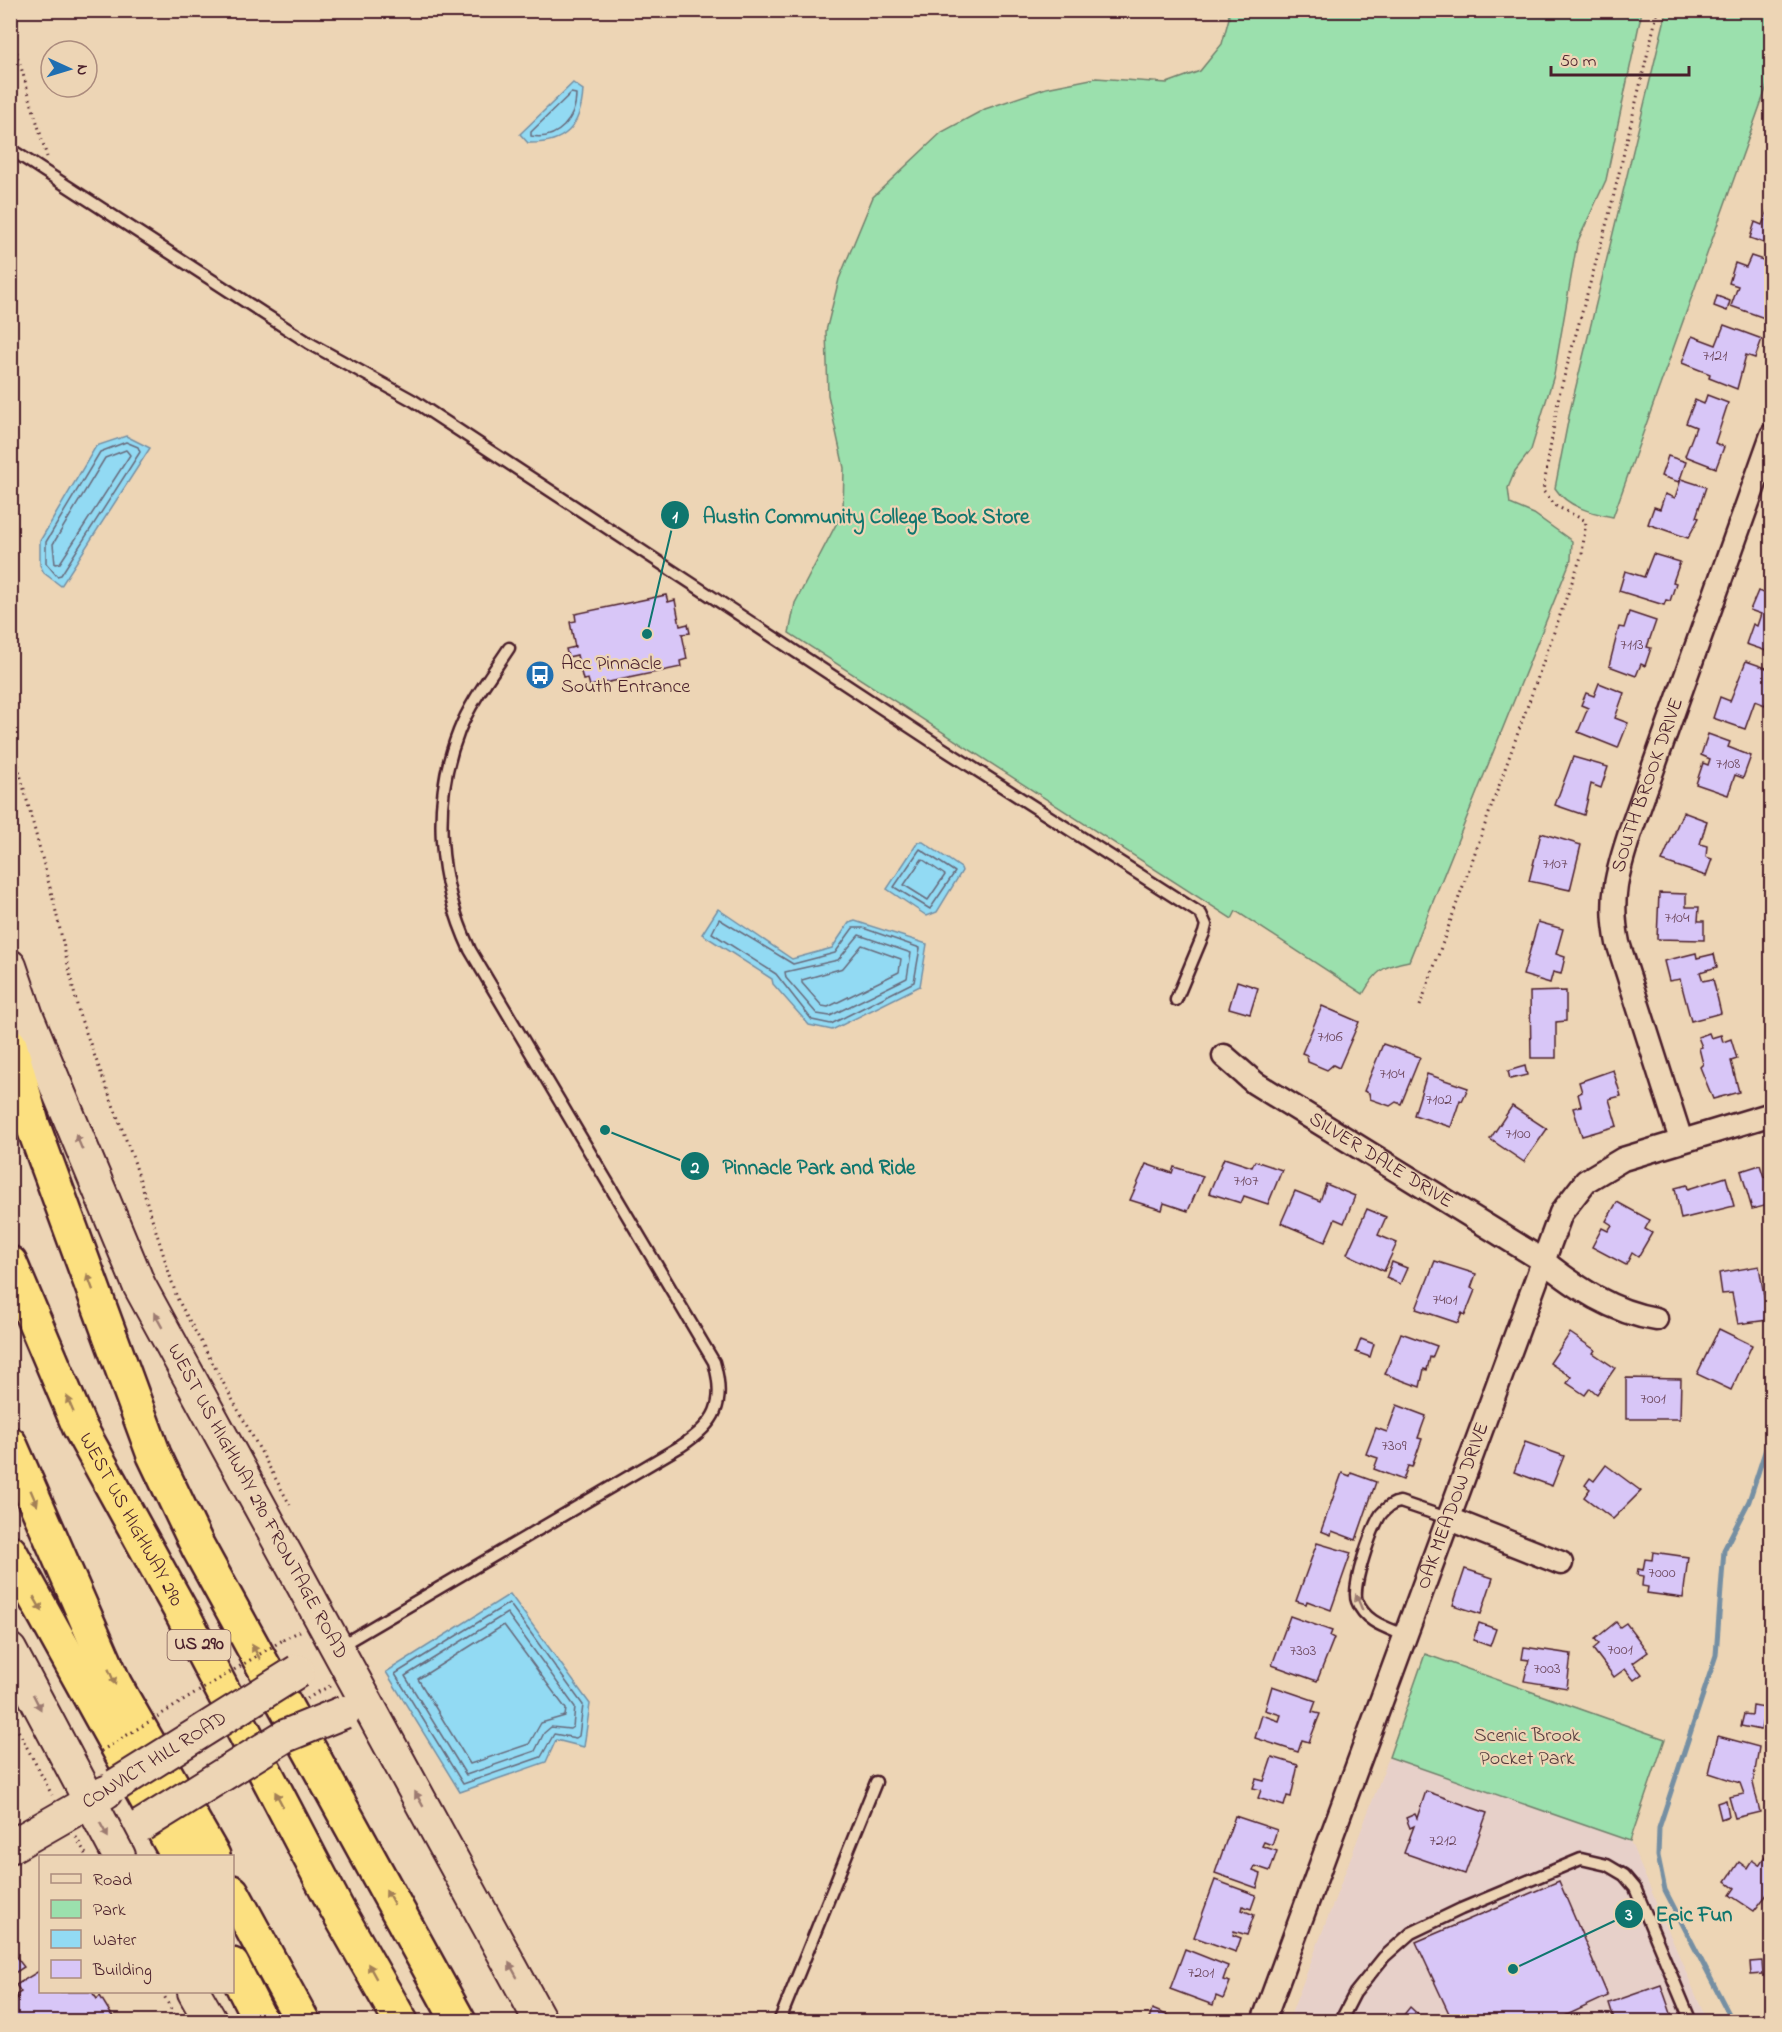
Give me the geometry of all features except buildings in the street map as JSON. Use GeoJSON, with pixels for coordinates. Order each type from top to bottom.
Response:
{"type":"FeatureCollection","features":[{"type":"Feature","properties":{"kind":"highway","name":"US 290"},"geometry":{"type":"LineString","coordinates":[[10,1045],[32,1123],[154,1455],[198,1547],[459,2022]]}},
{"type":"Feature","properties":{"kind":"highway","name":"WEST US HIGHWAY 290"},"geometry":{"type":"LineString","coordinates":[[10,1263],[79,1426],[182,1612],[337,1910],[400,2022]]}},
{"type":"Feature","properties":{"kind":"highway"},"geometry":{"type":"LineString","coordinates":[[10,1444],[115,1685],[212,1855]]}},
{"type":"Feature","properties":{"kind":"highway"},"geometry":{"type":"LineString","coordinates":[[10,1552],[146,1815],[176,1855]]}},
{"type":"Feature","properties":{"kind":"highway"},"geometry":{"type":"LineString","coordinates":[[146,1815],[186,1855]]}},
{"type":"Feature","properties":{"kind":"highway"},"geometry":{"type":"LineString","coordinates":[[234,1896],[303,2022]]}},
{"type":"Feature","properties":{"kind":"highway"},"geometry":{"type":"LineString","coordinates":[[234,1924],[303,2022]]}},
{"type":"Feature","properties":{"kind":"highway"},"geometry":{"type":"LineString","coordinates":[[234,1969],[261,2022]]}},
{"type":"Feature","properties":{"kind":"main road","name":"WEST US HIGHWAY 290 FRONTAGE ROAD"},"geometry":{"type":"LineString","coordinates":[[10,966],[27,1016],[139,1285],[541,2022]]}},
{"type":"Feature","properties":{"kind":"main road","name":"CONVICT HILL ROAD"},"geometry":{"type":"LineString","coordinates":[[10,1847],[76,1810],[337,1648]]}},
{"type":"Feature","properties":{"kind":"main road"},"geometry":{"type":"LineString","coordinates":[[10,1650],[76,1810],[117,1855]]}},
{"type":"Feature","properties":{"kind":"main road"},"geometry":{"type":"LineString","coordinates":[[131,1855],[134,1839],[146,1815],[285,1736],[344,1712],[382,1731]]}},
{"type":"Feature","properties":{"kind":"main road"},"geometry":{"type":"LineString","coordinates":[[195,1993],[211,2022]]}},
{"type":"Feature","properties":{"kind":"street","name":"SOUTH BROOK DRIVE"},"geometry":{"type":"LineString","coordinates":[[1681,1140],[1618,943],[1613,917],[1613,896],[1624,849],[1772,435]]}},
{"type":"Feature","properties":{"kind":"street","name":"SILVER DALE DRIVE"},"geometry":{"type":"LineString","coordinates":[[1224,1056],[1254,1083],[1542,1260],[1569,1281],[1616,1309],[1656,1319]]}},
{"type":"Feature","properties":{"kind":"street","name":"OAK MEADOW DRIVE"},"geometry":{"type":"LineString","coordinates":[[1263,2022],[1542,1260],[1561,1214],[1586,1181],[1623,1160],[1681,1140],[1772,1114]]}},
{"type":"Feature","properties":{"kind":"street"},"geometry":{"type":"LineString","coordinates":[[1447,1518],[1562,1563]]}},
{"type":"Feature","properties":{"kind":"lane"},"geometry":{"type":"LineString","coordinates":[[10,149],[309,343],[414,401],[1201,914],[1206,925],[1204,933],[1176,1000]]}},
{"type":"Feature","properties":{"kind":"lane"},"geometry":{"type":"LineString","coordinates":[[337,1648],[681,1446],[710,1422],[718,1403],[719,1380],[714,1362],[470,950],[452,905],[442,834],[444,790],[450,761],[468,714],[509,648]]}},
{"type":"Feature","properties":{"kind":"lane"},"geometry":{"type":"LineString","coordinates":[[1404,1635],[1367,1617],[1356,1599],[1355,1586],[1378,1521],[1384,1510],[1400,1502],[1447,1518]]}},
{"type":"Feature","properties":{"kind":"lane"},"geometry":{"type":"LineString","coordinates":[[779,2022],[876,1782]]}},
{"type":"Feature","properties":{"kind":"lane"},"geometry":{"type":"LineString","coordinates":[[1340,2022],[1355,1993],[1384,1957],[1412,1933],[1461,1909],[1581,1859],[1607,1865],[1624,1875],[1635,1888],[1691,2022]]}},
{"type":"Feature","properties":{"kind":"path"},"geometry":{"type":"LineString","coordinates":[[1420,1006],[1582,554],[1587,521],[1556,506],[1543,491],[1559,395],[1609,215],[1658,10]]}},
{"type":"Feature","properties":{"kind":"path"},"geometry":{"type":"LineString","coordinates":[[10,29],[52,176]]}},
{"type":"Feature","properties":{"kind":"path"},"geometry":{"type":"LineString","coordinates":[[10,735],[79,1014],[134,1161],[177,1298],[294,1513]]}},
{"type":"Feature","properties":{"kind":"path"},"geometry":{"type":"LineString","coordinates":[[101,1750],[283,1640]]}},
{"type":"Feature","properties":{"kind":"path"},"geometry":{"type":"LineString","coordinates":[[10,1715],[76,1810]]}},
{"type":"Feature","properties":{"kind":"path"},"geometry":{"type":"LineString","coordinates":[[163,1993],[178,2022]]}},
{"type":"Feature","properties":{"kind":"shaded area"},"geometry":{"type":"Polygon","coordinates":[[[1389,1757],[1630,1841],[1707,2021],[1288,2022],[1389,1757]]]}},
{"type":"Feature","properties":{"kind":"green space"},"geometry":{"type":"Polygon","coordinates":[[[1667,10],[1771,11],[1771,75],[1613,517],[1573,504],[1560,495],[1555,488],[1570,411],[1667,10]]]}},
{"type":"Feature","properties":{"kind":"green space"},"geometry":{"type":"Polygon","coordinates":[[[1228,11],[1642,11],[1606,180],[1577,243],[1554,375],[1531,450],[1515,471],[1508,488],[1510,504],[1534,514],[1572,541],[1571,559],[1409,961],[1392,965],[1381,971],[1363,994],[1236,911],[1232,919],[789,633],[795,603],[843,511],[844,468],[828,395],[826,331],[839,279],[873,197],[942,132],[985,109],[1046,88],[1096,78],[1167,83],[1200,71],[1222,44],[1229,18],[1228,11]]]}},
{"type":"Feature","properties":{"kind":"green space","name":"Scenic Brook Pocket Park"},"geometry":{"type":"Polygon","coordinates":[[[1425,1654],[1665,1739],[1630,1841],[1389,1757],[1425,1654]]]}},
{"type":"Feature","properties":{"kind":"water"},"geometry":{"type":"Polygon","coordinates":[[[573,83],[583,90],[582,103],[579,114],[569,131],[552,140],[528,143],[520,134],[573,83]]]}},
{"type":"Feature","properties":{"kind":"water"},"geometry":{"type":"Polygon","coordinates":[[[126,436],[150,448],[61,586],[44,573],[40,565],[40,541],[96,446],[126,436]]]}},
{"type":"Feature","properties":{"kind":"water"},"geometry":{"type":"Polygon","coordinates":[[[918,842],[923,842],[961,868],[962,871],[937,912],[927,916],[887,889],[918,842]]]}},
{"type":"Feature","properties":{"kind":"water"},"geometry":{"type":"Polygon","coordinates":[[[718,909],[792,959],[832,948],[849,923],[855,921],[927,944],[920,986],[832,1030],[809,1025],[773,984],[772,979],[702,934],[718,909]]]}},
{"type":"Feature","properties":{"kind":"water"},"geometry":{"type":"Polygon","coordinates":[[[510,1594],[590,1704],[584,1747],[556,1740],[546,1762],[460,1792],[386,1672],[510,1594]]]}},
{"type":"Feature","properties":{"kind":"waterway"},"geometry":{"type":"LineString","coordinates":[[1733,2022],[1665,1890],[1658,1856],[1659,1828],[1716,1655],[1724,1550],[1749,1501],[1772,1430]]}},
{"type":"Feature","properties":{"kind":"place","name":"Austin Community College Book Store"},"geometry":{"type":"Point","coordinates":[647,634]}},
{"type":"Feature","properties":{"kind":"place","name":"Acc Pinnacle South Entrance"},"geometry":{"type":"Point","coordinates":[540,675]}},
{"type":"Feature","properties":{"kind":"place","name":"Pinnacle Park and Ride"},"geometry":{"type":"Point","coordinates":[605,1130]}},
{"type":"Feature","properties":{"kind":"place","name":"Epic Fun"},"geometry":{"type":"Point","coordinates":[1513,1969]}}]}
